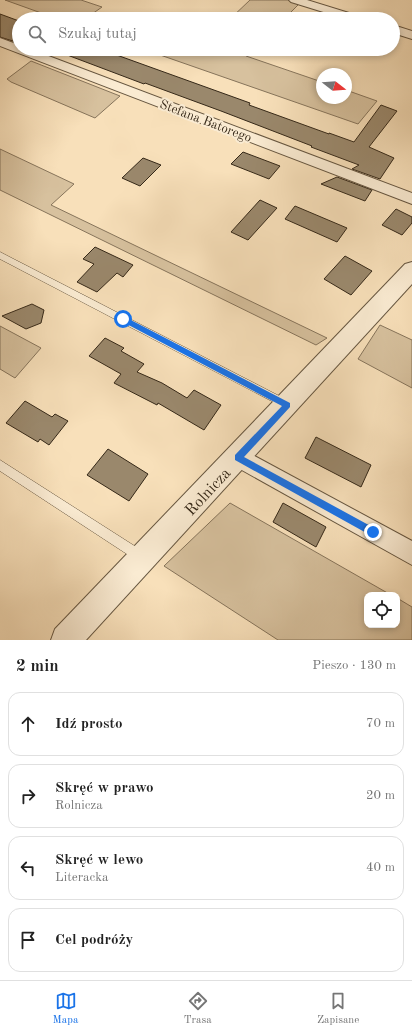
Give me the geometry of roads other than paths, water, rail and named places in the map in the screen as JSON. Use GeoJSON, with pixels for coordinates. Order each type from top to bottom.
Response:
{"type":"FeatureCollection","features":[{"type":"Feature","properties":{"kind":"street"},"geometry":{"type":"LineString","coordinates":[[295,0],[335,12]]}},
{"type":"Feature","properties":{"kind":"street"},"geometry":{"type":"LineString","coordinates":[[400,31],[412,35]]}},
{"type":"Feature","properties":{"kind":"street","name":"Stefana Batorego"},"geometry":{"type":"LineString","coordinates":[[0,42],[12,47]]}},
{"type":"Feature","properties":{"kind":"street","name":"Stefana Batorego"},"geometry":{"type":"LineString","coordinates":[[37,56],[412,199]]}},
{"type":"Feature","properties":{"kind":"street","name":"Rolnicza"},"geometry":{"type":"LineString","coordinates":[[66,640],[288,405],[412,270]]}},
{"type":"Feature","properties":{"kind":"street"},"geometry":{"type":"LineString","coordinates":[[238,457],[412,554]]}},
{"type":"Feature","properties":{"kind":"lane"},"geometry":{"type":"LineString","coordinates":[[0,255],[288,405]]}},
{"type":"Feature","properties":{"kind":"lane"},"geometry":{"type":"LineString","coordinates":[[0,465],[143,558]]}}]}
